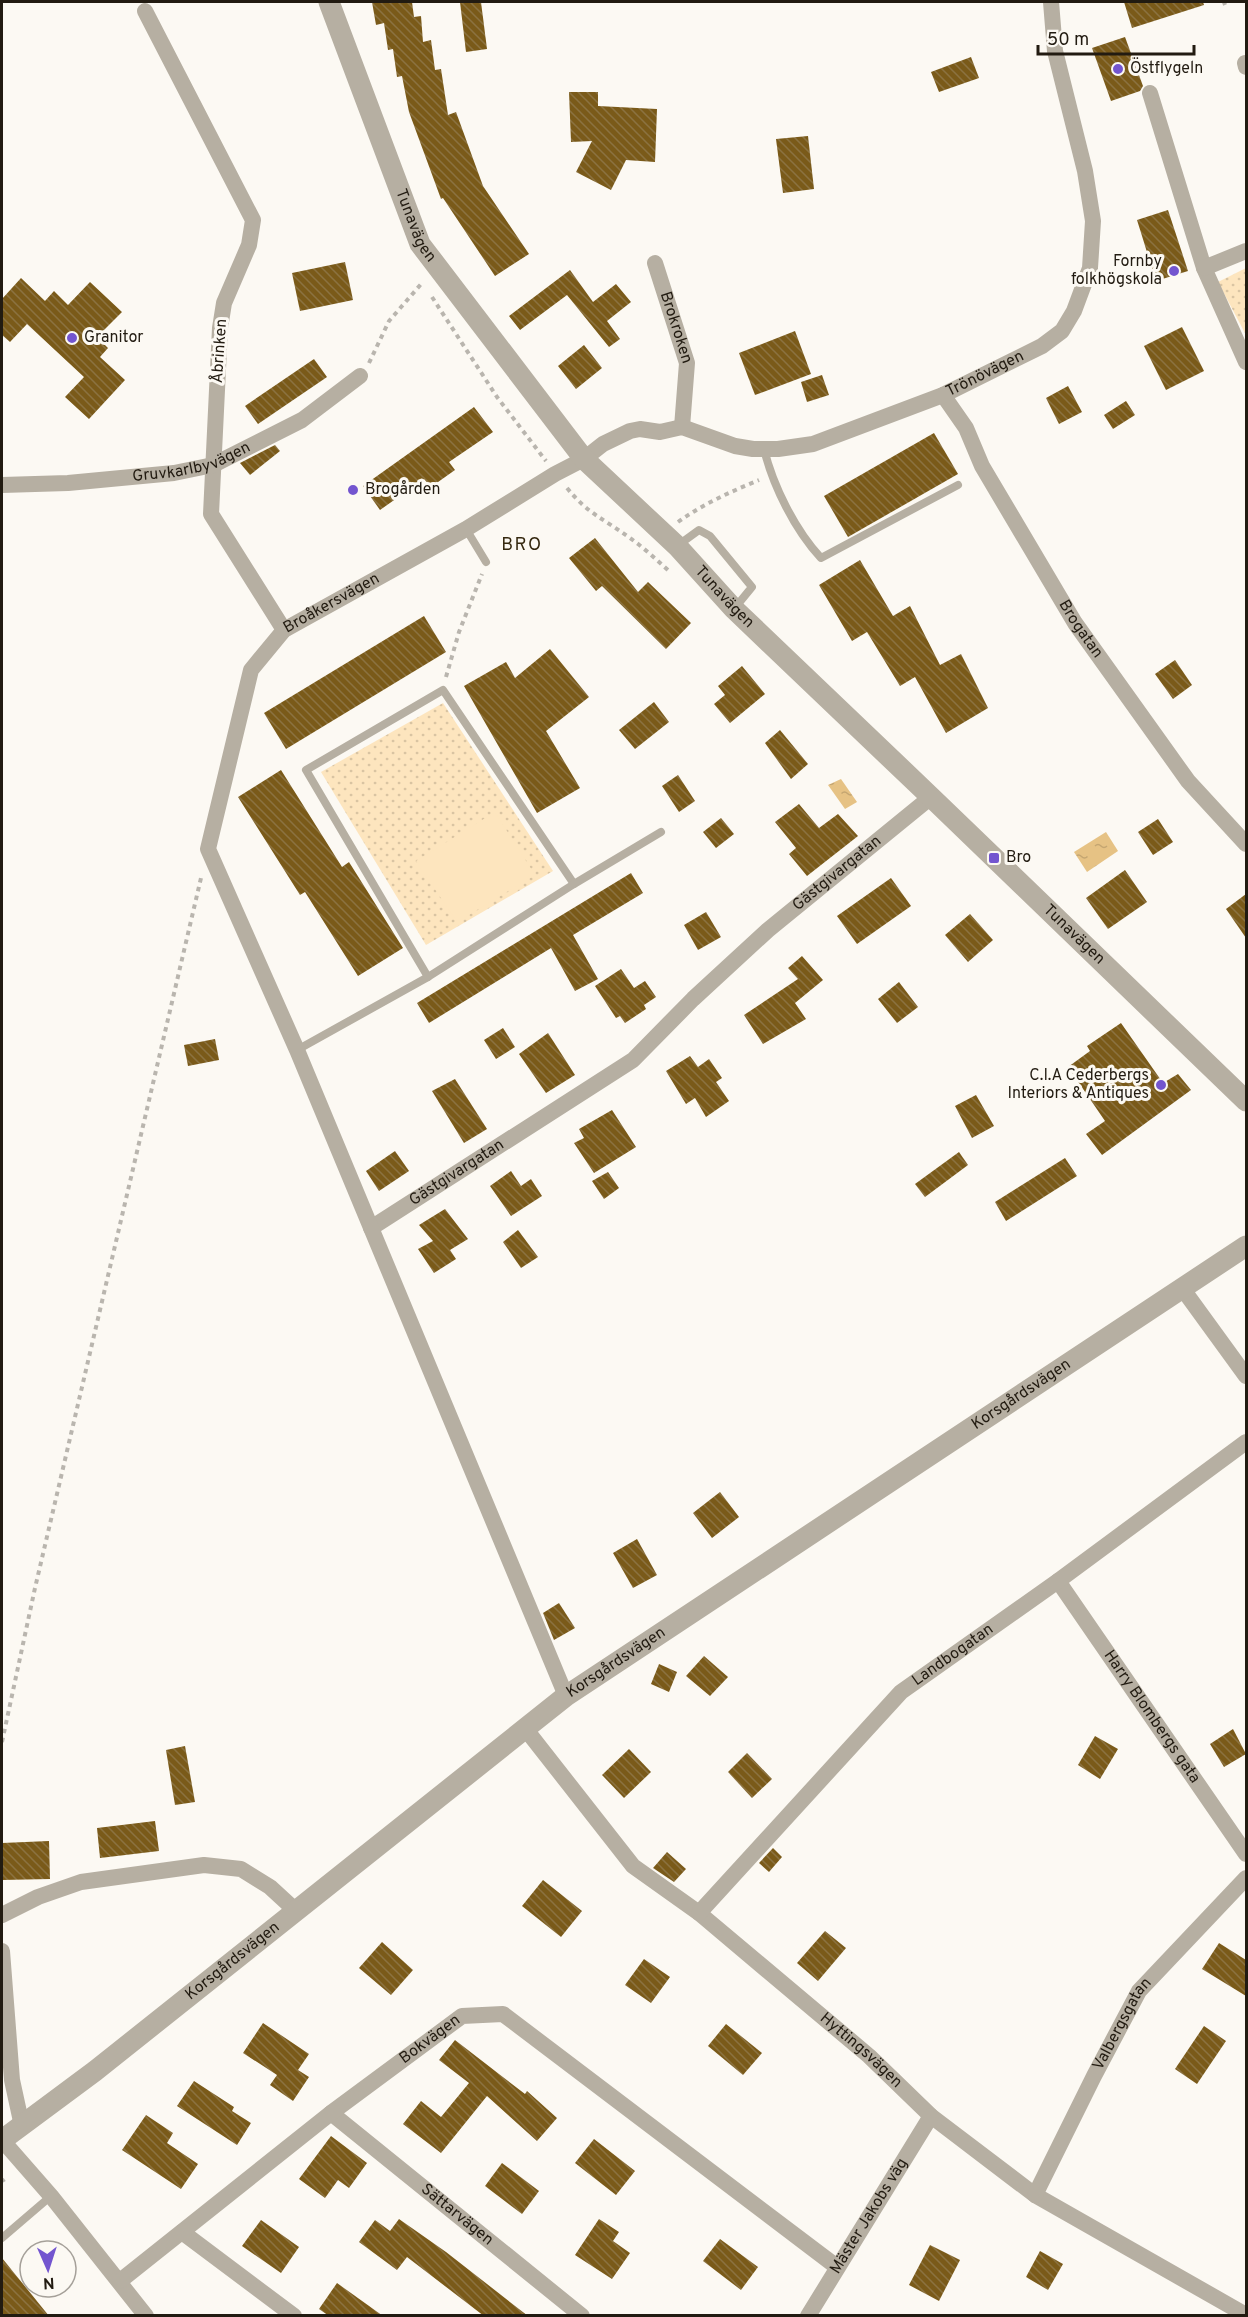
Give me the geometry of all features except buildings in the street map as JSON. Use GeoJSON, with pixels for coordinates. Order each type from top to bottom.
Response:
{"type":"FeatureCollection","features":[{"type":"Feature","properties":{"kind":"street","name":"Tunavägen"},"geometry":{"type":"LineString","coordinates":[[329,2],[420,244],[585,459],[670,540],[734,609],[1246,1101]]}},
{"type":"Feature","properties":{"kind":"street","name":"Trönövägen"},"geometry":{"type":"LineString","coordinates":[[585,459],[603,444],[630,431],[640,429],[660,432],[682,427],[735,446],[764,449],[813,444],[943,395],[1042,346],[1062,331],[1083,291],[1090,268],[1093,221],[1089,190],[1055,51],[1051,2]]}},
{"type":"Feature","properties":{"kind":"street","name":"Åbrinken"},"geometry":{"type":"LineString","coordinates":[[145,11],[253,220],[249,245],[224,303],[220,328],[212,514],[284,630]]}},
{"type":"Feature","properties":{"kind":"street"},"geometry":{"type":"LineString","coordinates":[[1150,93],[1204,268],[1246,362]]}},
{"type":"Feature","properties":{"kind":"street"},"geometry":{"type":"LineString","coordinates":[[1204,268],[1246,251]]}},
{"type":"Feature","properties":{"kind":"street","name":"Brokroken"},"geometry":{"type":"LineString","coordinates":[[655,263],[687,363],[682,427]]}},
{"type":"Feature","properties":{"kind":"street","name":"Gruvkarlbyvägen"},"geometry":{"type":"LineString","coordinates":[[2,485],[68,483],[174,473],[213,465],[303,420],[360,376]]}},
{"type":"Feature","properties":{"kind":"street","name":"Brogatan"},"geometry":{"type":"LineString","coordinates":[[943,395],[966,428],[982,466],[1075,623],[1188,782],[1246,844]]}},
{"type":"Feature","properties":{"kind":"street","name":"Broåkersvägen"},"geometry":{"type":"LineString","coordinates":[[208,849],[250,670],[284,630],[466,529],[555,474],[585,459]]}},
{"type":"Feature","properties":{"kind":"street","name":"Gästgivargatan"},"geometry":{"type":"LineString","coordinates":[[371,1228],[633,1059],[693,999],[768,930],[932,797]]}},
{"type":"Feature","properties":{"kind":"street"},"geometry":{"type":"LineString","coordinates":[[208,849],[297,1050],[566,1695]]}},
{"type":"Feature","properties":{"kind":"street","name":"Korsgårdsvägen"},"geometry":{"type":"LineString","coordinates":[[2,2140],[95,2071],[566,1695],[1246,1246]]}},
{"type":"Feature","properties":{"kind":"street"},"geometry":{"type":"LineString","coordinates":[[1182,1288],[1246,1376]]}},
{"type":"Feature","properties":{"kind":"street","name":"Landbogatan"},"geometry":{"type":"LineString","coordinates":[[699,1913],[901,1692],[1058,1581],[1246,1442]]}},
{"type":"Feature","properties":{"kind":"street","name":"Harry Blombergs gata"},"geometry":{"type":"LineString","coordinates":[[1058,1581],[1246,1854]]}},
{"type":"Feature","properties":{"kind":"street","name":"Hyttingsvägen"},"geometry":{"type":"LineString","coordinates":[[524,1727],[633,1866],[699,1913],[869,2056],[931,2116],[1035,2195],[1246,2315]]}},
{"type":"Feature","properties":{"kind":"street"},"geometry":{"type":"LineString","coordinates":[[2,1915],[38,1897],[81,1882],[204,1865],[241,1869],[270,1887],[295,1910]]}},
{"type":"Feature","properties":{"kind":"street","name":"Valbergsgatan"},"geometry":{"type":"LineString","coordinates":[[1035,2195],[1139,1991],[1246,1878]]}},
{"type":"Feature","properties":{"kind":"street"},"geometry":{"type":"LineString","coordinates":[[2,1950],[12,2080],[21,2126]]}},
{"type":"Feature","properties":{"kind":"street","name":"Bokvägen"},"geometry":{"type":"LineString","coordinates":[[120,2282],[332,2113],[462,2016],[503,2014],[837,2267]]}},
{"type":"Feature","properties":{"kind":"street","name":"Sättarvägen"},"geometry":{"type":"LineString","coordinates":[[332,2113],[582,2316]]}},
{"type":"Feature","properties":{"kind":"street","name":"Mäster Jakobs väg"},"geometry":{"type":"LineString","coordinates":[[808,2316],[931,2116]]}},
{"type":"Feature","properties":{"kind":"street"},"geometry":{"type":"LineString","coordinates":[[2,2140],[51,2196],[146,2316]]}},
{"type":"Feature","properties":{"kind":"street"},"geometry":{"type":"LineString","coordinates":[[182,2232],[294,2316]]}},
{"type":"Feature","properties":{"kind":"lane"},"geometry":{"type":"LineString","coordinates":[[764,449],[770,475],[801,530],[821,558],[958,485]]}},
{"type":"Feature","properties":{"kind":"lane"},"geometry":{"type":"LineString","coordinates":[[466,529],[486,562]]}},
{"type":"Feature","properties":{"kind":"lane"},"geometry":{"type":"LineString","coordinates":[[670,540],[699,530],[710,536],[752,587],[734,609]]}},
{"type":"Feature","properties":{"kind":"lane"},"geometry":{"type":"LineString","coordinates":[[428,977],[306,770],[442,690],[574,884]]}},
{"type":"Feature","properties":{"kind":"lane"},"geometry":{"type":"LineString","coordinates":[[297,1050],[428,977],[574,884],[661,832]]}},
{"type":"Feature","properties":{"kind":"lane"},"geometry":{"type":"LineString","coordinates":[[2,2238],[51,2196]]}},
{"type":"Feature","properties":{"kind":"path"},"geometry":{"type":"LineString","coordinates":[[360,376],[389,321],[422,283]]}},
{"type":"Feature","properties":{"kind":"path"},"geometry":{"type":"LineString","coordinates":[[555,474],[578,501],[597,518],[631,538],[648,552],[670,540],[697,508],[770,475]]}},
{"type":"Feature","properties":{"kind":"path"},"geometry":{"type":"LineString","coordinates":[[442,690],[459,632],[486,562]]}},
{"type":"Feature","properties":{"kind":"path"},"geometry":{"type":"LineString","coordinates":[[2,1742],[35,1588],[208,849]]}},
{"type":"Feature","properties":{"kind":"shaded area"},"geometry":{"type":"Polygon","coordinates":[[[1246,268],[1246,335],[1218,282],[1246,268]]]}},
{"type":"Feature","properties":{"kind":"shaded area"},"geometry":{"type":"Polygon","coordinates":[[[443,703],[553,871],[426,945],[321,772],[443,703]]]}},
{"type":"Feature","properties":{"kind":"shaded area"},"geometry":{"type":"Polygon","coordinates":[[[495,812],[535,875],[457,922],[416,861],[495,812]]]}},
{"type":"Feature","properties":{"kind":"water"},"geometry":{"type":"Polygon","coordinates":[[[841,779],[857,802],[845,809],[828,785],[841,779]]]}},
{"type":"Feature","properties":{"kind":"water"},"geometry":{"type":"Polygon","coordinates":[[[1106,832],[1118,851],[1087,872],[1074,852],[1106,832]]]}},
{"type":"Feature","properties":{"kind":"place","name":"Östflygeln"},"geometry":{"type":"Point","coordinates":[1118,69]}},
{"type":"Feature","properties":{"kind":"place","name":"Fornby folkhögskola"},"geometry":{"type":"Point","coordinates":[1174,271]}},
{"type":"Feature","properties":{"kind":"place","name":"Granitor"},"geometry":{"type":"Point","coordinates":[72,338]}},
{"type":"Feature","properties":{"kind":"place","name":"Brogården"},"geometry":{"type":"Point","coordinates":[353,490]}},
{"type":"Feature","properties":{"kind":"place","name":"Bro"},"geometry":{"type":"Point","coordinates":[994,858]}},
{"type":"Feature","properties":{"kind":"place","name":"C.I.A Cederbergs Interiors & Antiques"},"geometry":{"type":"Point","coordinates":[1161,1085]}},
{"type":"Feature","properties":{"kind":"district","name":"BRO"},"geometry":{"type":"Point","coordinates":[522,545]}}]}
